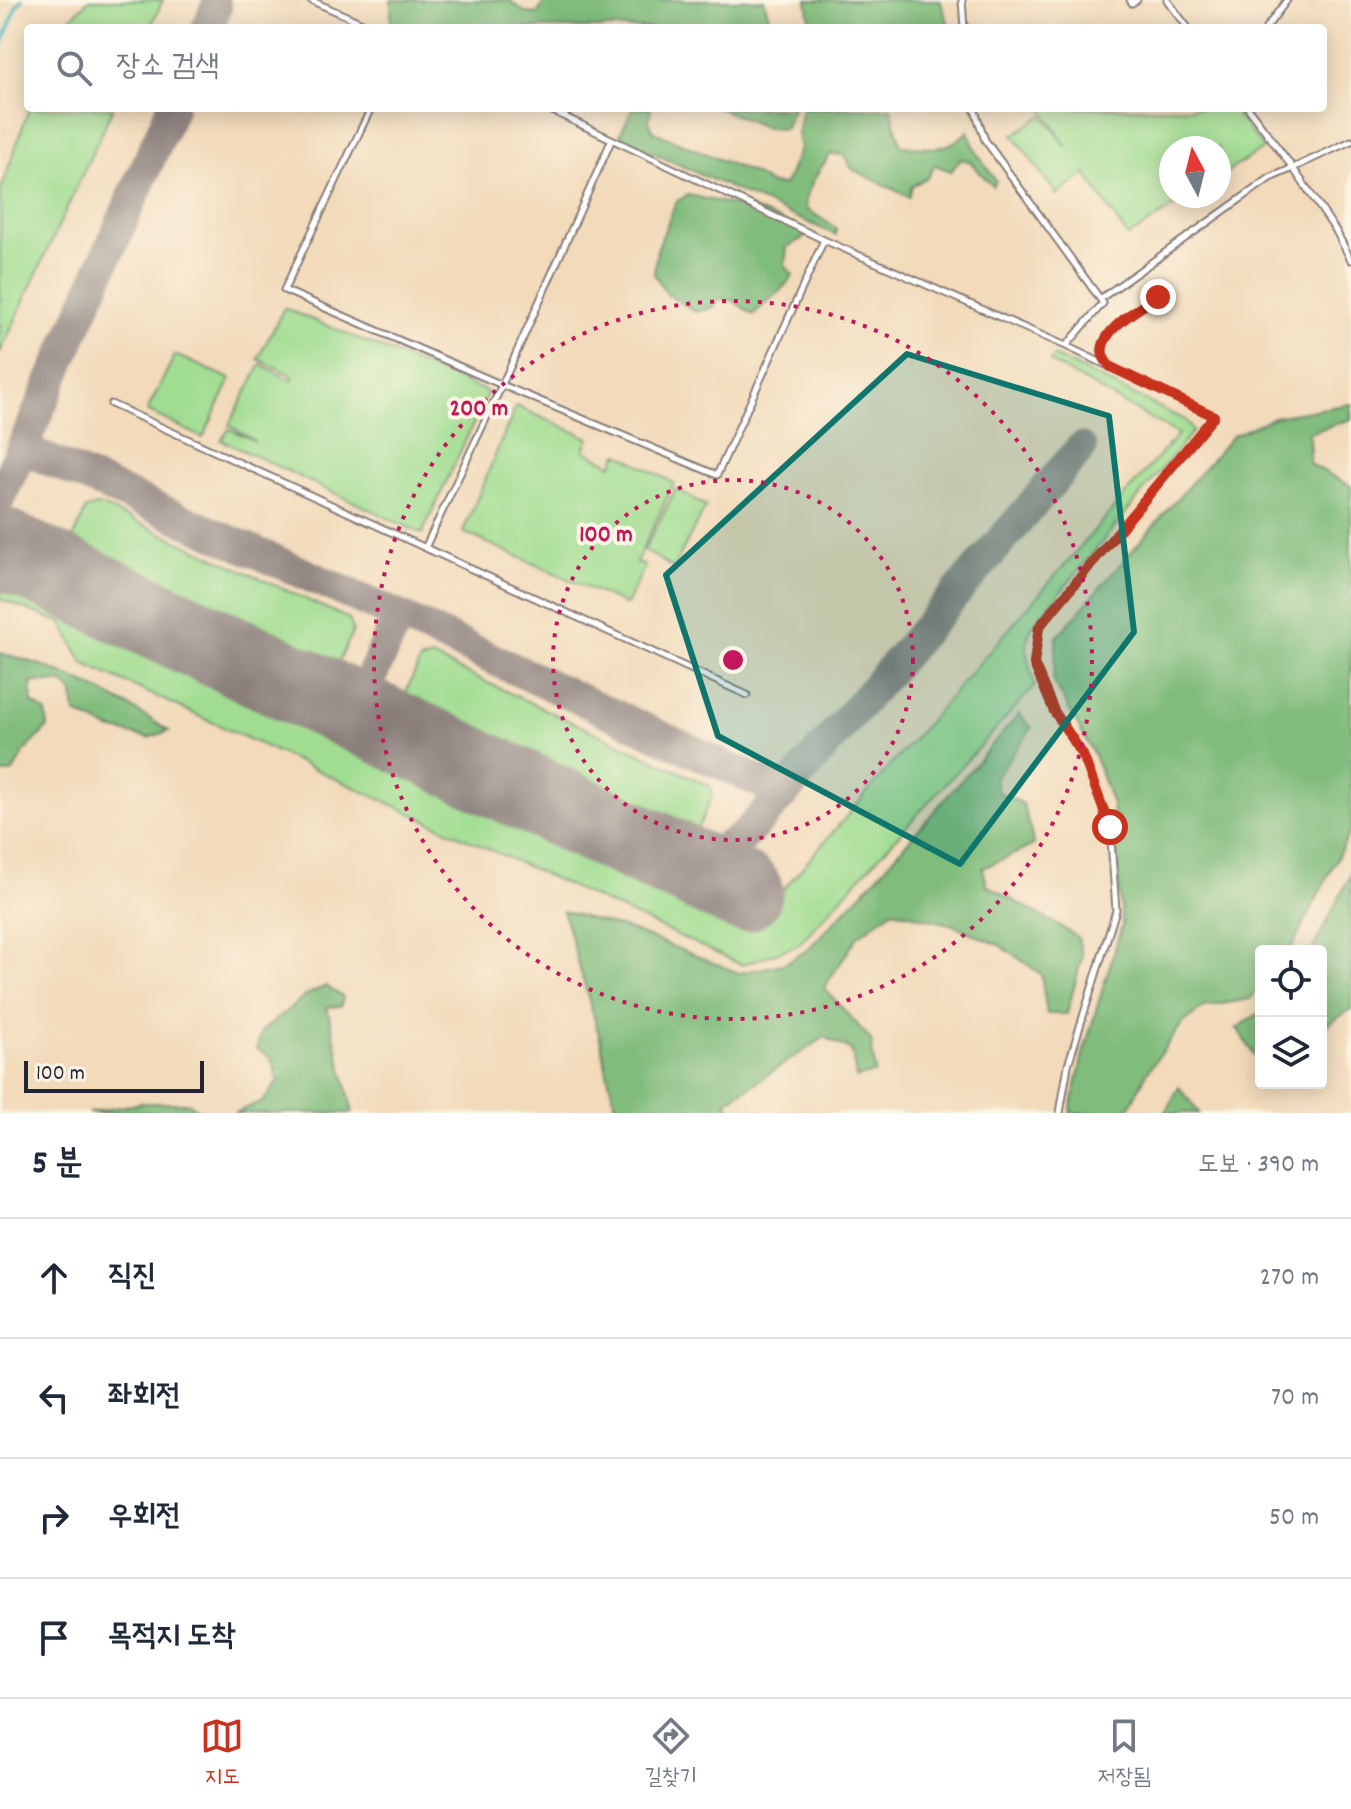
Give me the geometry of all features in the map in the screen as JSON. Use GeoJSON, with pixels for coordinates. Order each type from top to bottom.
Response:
{"type":"FeatureCollection","features":[{"type":"Feature","properties":{"kind":"lane"},"geometry":{"type":"LineString","coordinates":[[310,0],[365,24]]}},
{"type":"Feature","properties":{"kind":"lane"},"geometry":{"type":"LineString","coordinates":[[962,0],[964,24]]}},
{"type":"Feature","properties":{"kind":"lane"},"geometry":{"type":"LineString","coordinates":[[1130,0],[1132,3],[1137,0]]}},
{"type":"Feature","properties":{"kind":"lane"},"geometry":{"type":"LineString","coordinates":[[1167,0],[1185,24]]}},
{"type":"Feature","properties":{"kind":"lane"},"geometry":{"type":"LineString","coordinates":[[1269,24],[1287,0]]}},
{"type":"Feature","properties":{"kind":"lane"},"geometry":{"type":"LineString","coordinates":[[369,112],[284,290],[717,475],[824,240]]}},
{"type":"Feature","properties":{"kind":"lane"},"geometry":{"type":"LineString","coordinates":[[555,112],[824,240],[1066,346],[1214,416],[1039,627],[1034,664],[1054,711],[1083,755],[1110,827],[1116,910],[1068,1065],[1060,1113]]}},
{"type":"Feature","properties":{"kind":"lane"},"geometry":{"type":"LineString","coordinates":[[975,112],[985,140],[1103,303],[1066,346]]}},
{"type":"Feature","properties":{"kind":"lane"},"geometry":{"type":"LineString","coordinates":[[1251,112],[1336,231],[1351,260]]}},
{"type":"Feature","properties":{"kind":"lane"},"geometry":{"type":"LineString","coordinates":[[425,548],[612,139]]}},
{"type":"Feature","properties":{"kind":"lane"},"geometry":{"type":"LineString","coordinates":[[1100,299],[1270,178],[1351,141]]}},
{"type":"Feature","properties":{"kind":"lane"},"geometry":{"type":"LineString","coordinates":[[1111,367],[1103,361],[1101,351],[1105,340],[1129,314],[1158,297]]}},
{"type":"Feature","properties":{"kind":"lane"},"geometry":{"type":"LineString","coordinates":[[111,404],[747,695]]}},
{"type":"Feature","properties":{"kind":"highlighted area"},"geometry":{"type":"Polygon","coordinates":[[[907,354],[1109,416],[1134,632],[960,864],[718,736],[666,575],[907,354]]]}},
{"type":"Feature","properties":{"kind":"green space"},"geometry":{"type":"Polygon","coordinates":[[[89,0],[163,0],[152,24],[64,24],[89,0]]]}},
{"type":"Feature","properties":{"kind":"green space"},"geometry":{"type":"Polygon","coordinates":[[[391,0],[509,0],[526,13],[537,14],[546,0],[764,0],[771,24],[391,24],[391,0]]]}},
{"type":"Feature","properties":{"kind":"green space"},"geometry":{"type":"Polygon","coordinates":[[[807,0],[940,0],[949,24],[810,24],[807,0]]]}},
{"type":"Feature","properties":{"kind":"green space"},"geometry":{"type":"Polygon","coordinates":[[[28,112],[111,112],[0,353],[0,193],[28,112]]]}},
{"type":"Feature","properties":{"kind":"green space"},"geometry":{"type":"Polygon","coordinates":[[[631,112],[650,112],[649,122],[654,132],[754,174],[770,184],[785,185],[800,148],[797,135],[801,112],[892,112],[901,146],[945,146],[968,131],[977,153],[996,181],[993,186],[969,161],[961,159],[951,171],[935,165],[928,177],[912,186],[909,197],[852,169],[844,155],[831,154],[814,180],[805,208],[836,228],[836,235],[626,141],[620,134],[631,112]]]}},
{"type":"Feature","properties":{"kind":"green space"},"geometry":{"type":"Polygon","coordinates":[[[728,112],[791,112],[784,129],[767,128],[728,112]]]}},
{"type":"Feature","properties":{"kind":"green space"},"geometry":{"type":"Polygon","coordinates":[[[1045,112],[1234,112],[1264,148],[1231,169],[1231,136],[1159,136],[1159,208],[1172,208],[1128,237],[1086,174],[1057,195],[1013,135],[1043,115],[1067,147],[1045,112]]]}},
{"type":"Feature","properties":{"kind":"green space"},"geometry":{"type":"Polygon","coordinates":[[[688,195],[753,209],[805,231],[805,237],[787,247],[785,265],[793,275],[753,315],[734,301],[721,298],[711,308],[696,312],[667,294],[654,274],[657,250],[676,202],[688,195]]]}},
{"type":"Feature","properties":{"kind":"green space"},"geometry":{"type":"Polygon","coordinates":[[[284,308],[488,392],[422,534],[221,440],[229,429],[255,441],[229,425],[261,364],[292,381],[293,376],[258,359],[284,308]]]}},
{"type":"Feature","properties":{"kind":"green space"},"geometry":{"type":"Polygon","coordinates":[[[175,355],[231,379],[203,438],[147,411],[175,355]]]}},
{"type":"Feature","properties":{"kind":"green space"},"geometry":{"type":"Polygon","coordinates":[[[1054,356],[1185,420],[1193,431],[1031,628],[1027,650],[1035,686],[798,945],[742,965],[83,663],[62,623],[0,599],[0,577],[755,922],[1178,434],[1050,362],[1054,356]]]}},
{"type":"Feature","properties":{"kind":"green space"},"geometry":{"type":"Polygon","coordinates":[[[1351,404],[1351,419],[1309,433],[1310,464],[1351,486],[1351,830],[1293,945],[1255,945],[1255,993],[1250,999],[1204,1007],[1182,1024],[1146,1074],[1127,1113],[1070,1113],[1083,1054],[1122,925],[1112,804],[1094,755],[1053,680],[1057,637],[1232,436],[1274,417],[1351,404]]]}},
{"type":"Feature","properties":{"kind":"green space"},"geometry":{"type":"Polygon","coordinates":[[[516,406],[589,438],[584,450],[612,465],[618,453],[674,483],[636,562],[645,566],[626,605],[463,532],[516,406]]]}},
{"type":"Feature","properties":{"kind":"green space"},"geometry":{"type":"Polygon","coordinates":[[[676,489],[706,506],[673,568],[644,550],[676,489]]]}},
{"type":"Feature","properties":{"kind":"green space"},"geometry":{"type":"Polygon","coordinates":[[[100,505],[349,619],[353,631],[338,664],[326,667],[77,553],[72,541],[86,509],[100,505]]]}},
{"type":"Feature","properties":{"kind":"green space"},"geometry":{"type":"Polygon","coordinates":[[[0,653],[45,666],[88,684],[169,731],[148,738],[110,729],[75,713],[73,694],[64,683],[31,683],[32,703],[46,712],[48,727],[25,751],[12,773],[0,773],[0,653]]]}},
{"type":"Feature","properties":{"kind":"green space"},"geometry":{"type":"Polygon","coordinates":[[[432,657],[710,786],[712,796],[698,828],[684,831],[408,704],[405,694],[420,661],[432,657]]]}},
{"type":"Feature","properties":{"kind":"green space"},"geometry":{"type":"Polygon","coordinates":[[[1019,714],[1032,728],[995,778],[998,792],[1023,804],[1034,845],[983,868],[987,885],[1078,937],[1082,957],[1067,1014],[1047,1014],[1041,974],[1001,946],[953,925],[893,910],[858,936],[824,988],[871,1040],[875,1073],[856,1078],[852,1051],[825,1037],[726,1102],[735,1113],[618,1113],[563,911],[633,931],[739,973],[783,964],[807,950],[876,878],[1019,714]]]}},
{"type":"Feature","properties":{"kind":"green space"},"geometry":{"type":"Polygon","coordinates":[[[1351,874],[1351,1009],[1327,1025],[1327,945],[1315,945],[1351,874]]]}},
{"type":"Feature","properties":{"kind":"green space"},"geometry":{"type":"Polygon","coordinates":[[[326,986],[343,997],[341,1006],[327,1007],[353,1113],[234,1113],[263,1101],[278,1081],[271,1057],[257,1049],[261,1032],[306,995],[326,986]]]}},
{"type":"Feature","properties":{"kind":"green space"},"geometry":{"type":"Polygon","coordinates":[[[1255,1016],[1255,1056],[1237,1028],[1255,1016]]]}},
{"type":"Feature","properties":{"kind":"green space"},"geometry":{"type":"Polygon","coordinates":[[[1179,1087],[1199,1113],[1165,1113],[1179,1087]]]}},
{"type":"Feature","properties":{"kind":"green space"},"geometry":{"type":"Polygon","coordinates":[[[141,1103],[189,1103],[202,1113],[88,1113],[141,1103]]]}},
{"type":"Feature","properties":{"kind":"waterway"},"geometry":{"type":"LineString","coordinates":[[0,50],[17,5],[22,0]]}},
{"type":"Feature","properties":{"kind":"taxiway"},"geometry":{"type":"LineString","coordinates":[[209,24],[216,8]]}},
{"type":"Feature","properties":{"kind":"taxiway"},"geometry":{"type":"LineString","coordinates":[[0,498],[170,112]]}},
{"type":"Feature","properties":{"kind":"taxiway"},"geometry":{"type":"LineString","coordinates":[[22,448],[399,616],[784,793]]}},
{"type":"Feature","properties":{"kind":"taxiway"},"geometry":{"type":"LineString","coordinates":[[689,867],[742,838],[1081,448]]}},
{"type":"Feature","properties":{"kind":"taxiway"},"geometry":{"type":"LineString","coordinates":[[356,710],[399,616]]}},
{"type":"Feature","properties":{"kind":"runway"},"geometry":{"type":"LineString","coordinates":[[0,547],[743,892]]}},
{"type":"Feature","properties":{"kind":"route"},"geometry":{"type":"LineString","coordinates":[[1110,827],[1083,755],[1054,711],[1034,664],[1039,627],[1214,416],[1103,361],[1101,351],[1105,340],[1129,314],[1158,297]]}}]}
